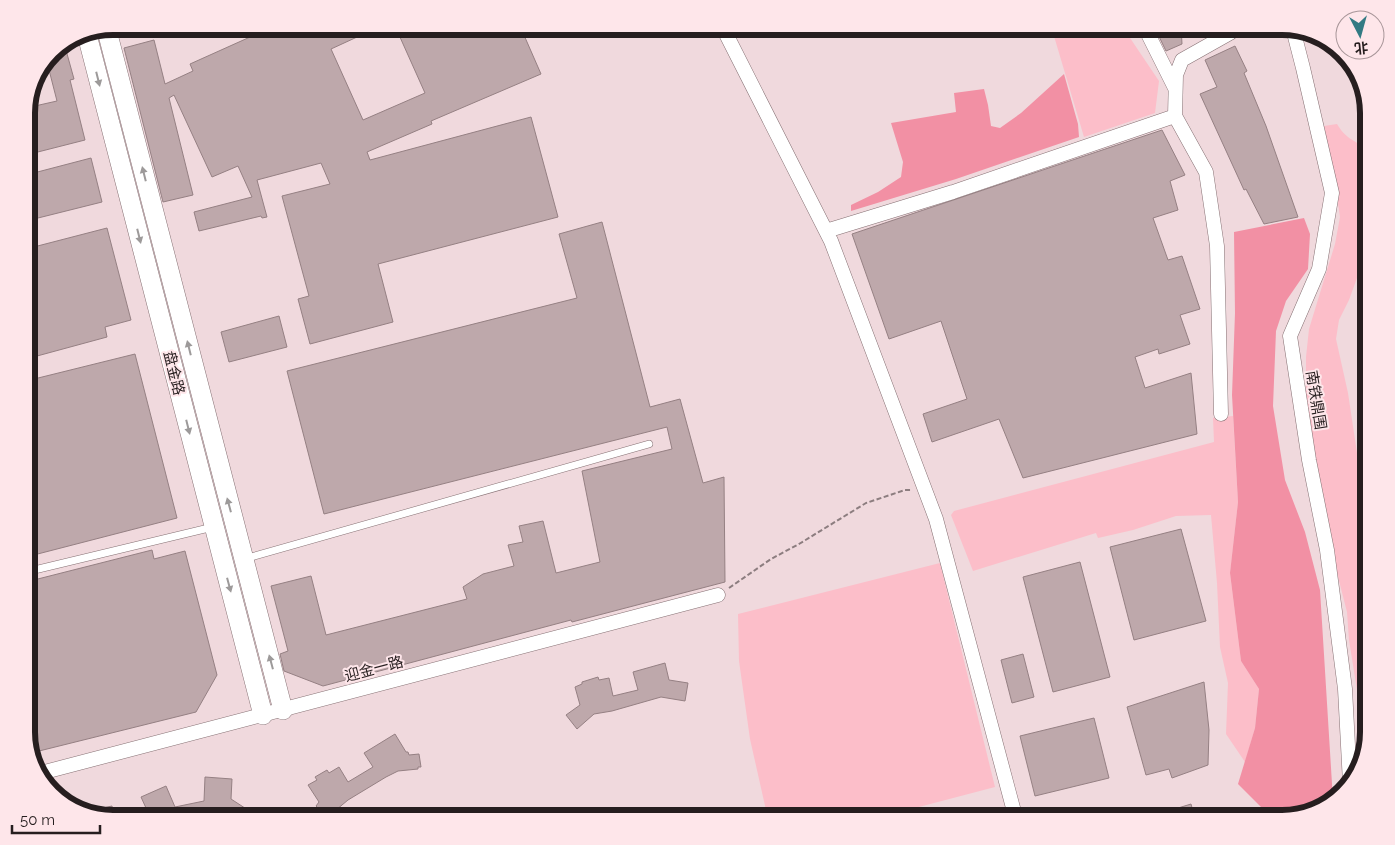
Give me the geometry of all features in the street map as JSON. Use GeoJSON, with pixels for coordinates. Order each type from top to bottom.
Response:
{"type":"FeatureCollection","features":[{"type":"Feature","properties":{"kind":"street","name":"盘金路"},"geometry":{"type":"LineString","coordinates":[[108,35],[283,710]]}},
{"type":"Feature","properties":{"kind":"street"},"geometry":{"type":"LineString","coordinates":[[727,35],[831,241],[936,519],[1014,810]]}},
{"type":"Feature","properties":{"kind":"street"},"geometry":{"type":"LineString","coordinates":[[1148,35],[1175,88]]}},
{"type":"Feature","properties":{"kind":"street"},"geometry":{"type":"LineString","coordinates":[[1221,414],[1217,246],[1206,172],[1175,116],[1175,88],[1176,75],[1182,60],[1226,35]]}},
{"type":"Feature","properties":{"kind":"street","name":"南铁鼎围"},"geometry":{"type":"LineString","coordinates":[[1295,36],[1332,193],[1319,269],[1290,336],[1309,460],[1328,559],[1345,689],[1349,772]]}},
{"type":"Feature","properties":{"kind":"street","name":"盘金路"},"geometry":{"type":"LineString","coordinates":[[88,39],[263,715]]}},
{"type":"Feature","properties":{"kind":"street"},"geometry":{"type":"LineString","coordinates":[[826,231],[953,192],[1175,116]]}},
{"type":"Feature","properties":{"kind":"street","name":"迎金一路"},"geometry":{"type":"LineString","coordinates":[[46,772],[718,595]]}},
{"type":"Feature","properties":{"kind":"lane"},"geometry":{"type":"LineString","coordinates":[[244,560],[649,444]]}},
{"type":"Feature","properties":{"kind":"lane"},"geometry":{"type":"LineString","coordinates":[[35,570],[214,527]]}},
{"type":"Feature","properties":{"kind":"path"},"geometry":{"type":"LineString","coordinates":[[718,595],[770,560],[866,503],[905,490],[925,490]]}},
{"type":"Feature","properties":{"kind":"shaded area"},"geometry":{"type":"Polygon","coordinates":[[[1054,35],[1128,35],[1159,81],[1155,113],[1084,137],[1054,35]]]}},
{"type":"Feature","properties":{"kind":"shaded area"},"geometry":{"type":"Polygon","coordinates":[[[1064,74],[1078,124],[1079,137],[956,179],[851,211],[851,205],[878,192],[901,177],[903,162],[891,123],[956,112],[954,93],[984,89],[991,126],[1000,128],[1021,113],[1064,74]]]}},
{"type":"Feature","properties":{"kind":"shaded area"},"geometry":{"type":"Polygon","coordinates":[[[1337,124],[1345,134],[1360,146],[1360,270],[1349,300],[1339,320],[1336,339],[1348,393],[1360,473],[1358,746],[1357,690],[1349,640],[1347,612],[1323,504],[1306,397],[1306,357],[1309,329],[1335,244],[1340,217],[1324,126],[1337,124]]]}},
{"type":"Feature","properties":{"kind":"shaded area"},"geometry":{"type":"Polygon","coordinates":[[[1304,218],[1310,234],[1308,269],[1286,301],[1276,331],[1273,406],[1285,480],[1305,532],[1320,590],[1332,792],[1312,804],[1293,809],[1264,810],[1238,784],[1255,728],[1259,689],[1241,661],[1230,573],[1238,502],[1232,395],[1235,313],[1234,232],[1304,218]]]}},
{"type":"Feature","properties":{"kind":"shaded area"},"geometry":{"type":"Polygon","coordinates":[[[1233,416],[1238,502],[1230,573],[1241,661],[1259,689],[1255,728],[1245,762],[1226,734],[1228,683],[1220,647],[1211,515],[1176,516],[1133,530],[1098,538],[1096,533],[973,571],[951,515],[954,511],[1214,442],[1213,418],[1233,416]]]}},
{"type":"Feature","properties":{"kind":"shaded area"},"geometry":{"type":"Polygon","coordinates":[[[940,563],[995,787],[907,810],[766,810],[750,739],[739,661],[738,614],[940,563]]]}},
{"type":"Feature","properties":{"kind":"building"},"geometry":{"type":"Polygon","coordinates":[[[255,35],[361,35],[331,49],[363,120],[425,93],[399,35],[524,35],[541,74],[431,121],[432,124],[367,152],[370,160],[531,117],[558,217],[378,264],[393,322],[310,344],[298,299],[309,296],[282,196],[330,184],[321,163],[257,180],[267,217],[262,218],[261,216],[199,231],[194,212],[252,197],[238,166],[212,177],[174,95],[169,98],[193,195],[163,202],[124,48],[154,40],[165,84],[193,71],[190,64],[255,35]]]}},
{"type":"Feature","properties":{"kind":"building"},"geometry":{"type":"Polygon","coordinates":[[[1158,35],[1182,35],[1182,44],[1166,51],[1158,35]]]}},
{"type":"Feature","properties":{"kind":"building"},"geometry":{"type":"Polygon","coordinates":[[[1235,46],[1247,71],[1244,73],[1266,126],[1298,217],[1264,224],[1246,189],[1244,190],[1200,94],[1217,87],[1205,60],[1235,46]]]}},
{"type":"Feature","properties":{"kind":"building"},"geometry":{"type":"Polygon","coordinates":[[[66,50],[74,79],[70,80],[85,140],[35,153],[35,106],[57,101],[49,69],[66,50]]]}},
{"type":"Feature","properties":{"kind":"building"},"geometry":{"type":"Polygon","coordinates":[[[1162,130],[1185,175],[1170,181],[1178,210],[1153,218],[1168,260],[1182,256],[1200,309],[1180,315],[1190,344],[1159,354],[1158,349],[1135,357],[1145,388],[1191,373],[1197,434],[1023,478],[999,419],[932,442],[923,414],[967,399],[941,321],[889,339],[852,234],[1162,130]]]}},
{"type":"Feature","properties":{"kind":"building"},"geometry":{"type":"Polygon","coordinates":[[[91,158],[102,202],[35,219],[35,173],[91,158]]]}},
{"type":"Feature","properties":{"kind":"building"},"geometry":{"type":"Polygon","coordinates":[[[602,222],[650,407],[680,399],[703,483],[724,477],[725,582],[572,622],[571,620],[323,686],[284,671],[280,654],[288,651],[271,586],[311,576],[326,635],[467,599],[463,587],[483,574],[514,566],[508,545],[523,542],[519,526],[543,521],[556,573],[600,562],[582,471],[672,449],[667,427],[324,514],[287,371],[577,298],[559,234],[602,222]]]}},
{"type":"Feature","properties":{"kind":"building"},"geometry":{"type":"Polygon","coordinates":[[[107,228],[131,320],[105,327],[107,337],[35,357],[35,247],[107,228]]]}},
{"type":"Feature","properties":{"kind":"building"},"geometry":{"type":"Polygon","coordinates":[[[279,316],[287,347],[229,362],[221,332],[279,316]]]}},
{"type":"Feature","properties":{"kind":"building"},"geometry":{"type":"Polygon","coordinates":[[[135,354],[177,518],[35,555],[35,379],[135,354]]]}},
{"type":"Feature","properties":{"kind":"building"},"geometry":{"type":"Polygon","coordinates":[[[1181,529],[1206,621],[1134,640],[1110,547],[1181,529]]]}},
{"type":"Feature","properties":{"kind":"building"},"geometry":{"type":"Polygon","coordinates":[[[152,550],[154,559],[185,551],[217,675],[196,712],[37,751],[35,738],[35,580],[152,550]]]}},
{"type":"Feature","properties":{"kind":"building"},"geometry":{"type":"Polygon","coordinates":[[[1080,562],[1110,677],[1053,692],[1023,577],[1080,562]]]}},
{"type":"Feature","properties":{"kind":"building"},"geometry":{"type":"Polygon","coordinates":[[[1023,654],[1034,697],[1012,703],[1001,660],[1023,654]]]}},
{"type":"Feature","properties":{"kind":"building"},"geometry":{"type":"Polygon","coordinates":[[[665,663],[669,680],[688,683],[685,701],[661,697],[612,711],[594,714],[577,729],[566,715],[580,705],[575,687],[582,684],[582,682],[598,677],[599,680],[609,678],[613,696],[638,690],[633,672],[665,663]]]}},
{"type":"Feature","properties":{"kind":"building"},"geometry":{"type":"Polygon","coordinates":[[[1204,682],[1209,730],[1208,765],[1172,778],[1169,769],[1146,775],[1127,707],[1204,682]]]}},
{"type":"Feature","properties":{"kind":"building"},"geometry":{"type":"Polygon","coordinates":[[[1094,718],[1109,778],[1035,796],[1020,736],[1094,718]]]}},
{"type":"Feature","properties":{"kind":"building"},"geometry":{"type":"Polygon","coordinates":[[[395,734],[409,755],[419,754],[421,767],[398,771],[386,777],[348,800],[336,810],[318,810],[316,806],[319,802],[308,785],[317,780],[315,777],[327,770],[329,773],[339,767],[348,782],[373,767],[364,753],[395,734]]]}},
{"type":"Feature","properties":{"kind":"building"},"geometry":{"type":"Polygon","coordinates":[[[205,777],[232,779],[231,799],[248,810],[147,810],[141,797],[166,786],[175,807],[204,801],[205,777]]]}},
{"type":"Feature","properties":{"kind":"building"},"geometry":{"type":"Polygon","coordinates":[[[1191,804],[1193,810],[1172,810],[1191,804]]]}},
{"type":"Feature","properties":{"kind":"building"},"geometry":{"type":"Polygon","coordinates":[[[112,806],[113,810],[102,809],[112,806]]]}}]}
